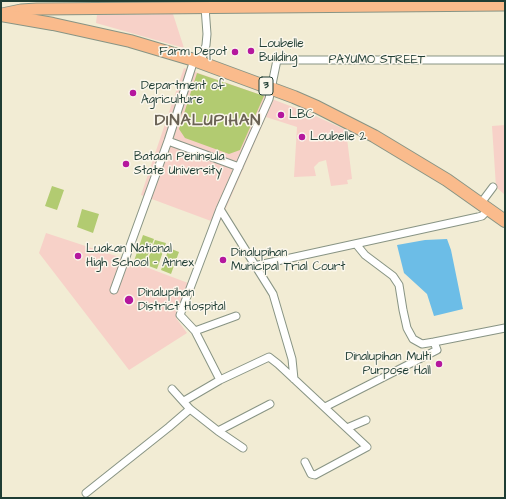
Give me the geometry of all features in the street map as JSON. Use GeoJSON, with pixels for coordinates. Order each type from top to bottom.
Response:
{"type":"FeatureCollection","features":[{"type":"Feature","properties":{"kind":"highway","name":"3"},"geometry":{"type":"LineString","coordinates":[[1,15],[14,16],[98,33],[144,44],[198,61],[272,88],[317,107],[374,136],[441,176],[505,221]]}},
{"type":"Feature","properties":{"kind":"main road"},"geometry":{"type":"LineString","coordinates":[[1,15],[21,10],[36,9],[202,5],[505,5]]}},
{"type":"Feature","properties":{"kind":"street"},"geometry":{"type":"LineString","coordinates":[[114,290],[168,140],[198,61],[206,45],[202,5]]}},
{"type":"Feature","properties":{"kind":"street","name":"PAYUMO STREET"},"geometry":{"type":"LineString","coordinates":[[272,88],[277,60],[505,60]]}},
{"type":"Feature","properties":{"kind":"street"},"geometry":{"type":"LineString","coordinates":[[220,380],[196,331],[180,315],[220,209],[269,99],[272,88]]}},
{"type":"Feature","properties":{"kind":"street"},"geometry":{"type":"LineString","coordinates":[[168,140],[239,167]]}},
{"type":"Feature","properties":{"kind":"street"},"geometry":{"type":"LineString","coordinates":[[254,266],[478,217],[485,206],[493,187]]}},
{"type":"Feature","properties":{"kind":"street"},"geometry":{"type":"LineString","coordinates":[[220,209],[254,266],[273,294],[292,359],[294,379]]}},
{"type":"Feature","properties":{"kind":"street"},"geometry":{"type":"LineString","coordinates":[[356,244],[365,255],[393,276],[399,285],[407,328],[413,339],[422,344],[505,328]]}},
{"type":"Feature","properties":{"kind":"street"},"geometry":{"type":"LineString","coordinates":[[196,331],[236,316]]}},
{"type":"Feature","properties":{"kind":"street"},"geometry":{"type":"LineString","coordinates":[[325,407],[437,350],[434,342]]}},
{"type":"Feature","properties":{"kind":"street"},"geometry":{"type":"LineString","coordinates":[[184,401],[220,380],[269,357],[367,447],[313,476],[305,462]]}},
{"type":"Feature","properties":{"kind":"street"},"geometry":{"type":"LineString","coordinates":[[172,390],[190,409],[243,448]]}},
{"type":"Feature","properties":{"kind":"street"},"geometry":{"type":"LineString","coordinates":[[218,431],[270,404]]}},
{"type":"Feature","properties":{"kind":"street"},"geometry":{"type":"LineString","coordinates":[[86,493],[190,409]]}},
{"type":"Feature","properties":{"kind":"street"},"geometry":{"type":"LineString","coordinates":[[347,428],[366,420]]}},
{"type":"Feature","properties":{"kind":"shaded area"},"geometry":{"type":"Polygon","coordinates":[[[173,14],[184,48],[96,23],[97,15],[173,14]]]}},
{"type":"Feature","properties":{"kind":"shaded area"},"geometry":{"type":"Polygon","coordinates":[[[184,68],[264,96],[311,114],[346,130],[352,179],[347,180],[348,184],[331,186],[326,160],[319,162],[314,167],[316,176],[294,177],[297,127],[266,117],[219,224],[141,195],[184,68]]]}},
{"type":"Feature","properties":{"kind":"shaded area"},"geometry":{"type":"Polygon","coordinates":[[[505,125],[505,195],[496,187],[492,126],[505,125]]]}},
{"type":"Feature","properties":{"kind":"shaded area","name":"Dinalupihan District Hospital"},"geometry":{"type":"Polygon","coordinates":[[[46,233],[122,258],[188,283],[176,318],[187,333],[129,370],[39,253],[46,233]]]}},
{"type":"Feature","properties":{"kind":"green space"},"geometry":{"type":"Polygon","coordinates":[[[197,73],[264,96],[240,150],[229,154],[185,138],[179,129],[197,73]]]}},
{"type":"Feature","properties":{"kind":"green space"},"geometry":{"type":"Polygon","coordinates":[[[52,186],[64,190],[57,210],[45,206],[52,186]]]}},
{"type":"Feature","properties":{"kind":"green space"},"geometry":{"type":"Polygon","coordinates":[[[82,209],[99,214],[93,233],[77,227],[82,209]]]}},
{"type":"Feature","properties":{"kind":"green space"},"geometry":{"type":"Polygon","coordinates":[[[143,235],[154,239],[144,265],[134,261],[143,235]]]}},
{"type":"Feature","properties":{"kind":"green space"},"geometry":{"type":"Polygon","coordinates":[[[155,240],[166,243],[157,269],[146,265],[155,240]]]}},
{"type":"Feature","properties":{"kind":"green space"},"geometry":{"type":"Polygon","coordinates":[[[169,248],[179,252],[171,274],[161,270],[169,248]]]}},
{"type":"Feature","properties":{"kind":"water"},"geometry":{"type":"Polygon","coordinates":[[[447,239],[451,250],[463,309],[434,316],[427,294],[404,273],[397,245],[425,240],[447,239]]]}},
{"type":"Feature","properties":{"kind":"place","name":"Loubelle Building"},"geometry":{"type":"Point","coordinates":[251,51]}},
{"type":"Feature","properties":{"kind":"place","name":"Farm Depot"},"geometry":{"type":"Point","coordinates":[235,52]}},
{"type":"Feature","properties":{"kind":"place","name":"Department of Agriculture"},"geometry":{"type":"Point","coordinates":[133,93]}},
{"type":"Feature","properties":{"kind":"place","name":"LBC"},"geometry":{"type":"Point","coordinates":[281,115]}},
{"type":"Feature","properties":{"kind":"place","name":"Loubelle 2"},"geometry":{"type":"Point","coordinates":[302,137]}},
{"type":"Feature","properties":{"kind":"place","name":"Bataan Peninsula State University"},"geometry":{"type":"Point","coordinates":[126,164]}},
{"type":"Feature","properties":{"kind":"place","name":"Luakan National High School – Annex"},"geometry":{"type":"Point","coordinates":[78,256]}},
{"type":"Feature","properties":{"kind":"place","name":"Dinalupihan Municipal Trial Court"},"geometry":{"type":"Point","coordinates":[223,260]}},
{"type":"Feature","properties":{"kind":"place","name":"Dinalupihan District Hospital"},"geometry":{"type":"Point","coordinates":[129,300]}},
{"type":"Feature","properties":{"kind":"place","name":"Dinalupihan Multi Purpose Hall"},"geometry":{"type":"Point","coordinates":[439,364]}},
{"type":"Feature","properties":{"kind":"district","name":"DINALUPIHAN"},"geometry":{"type":"Point","coordinates":[208,122]}}]}
